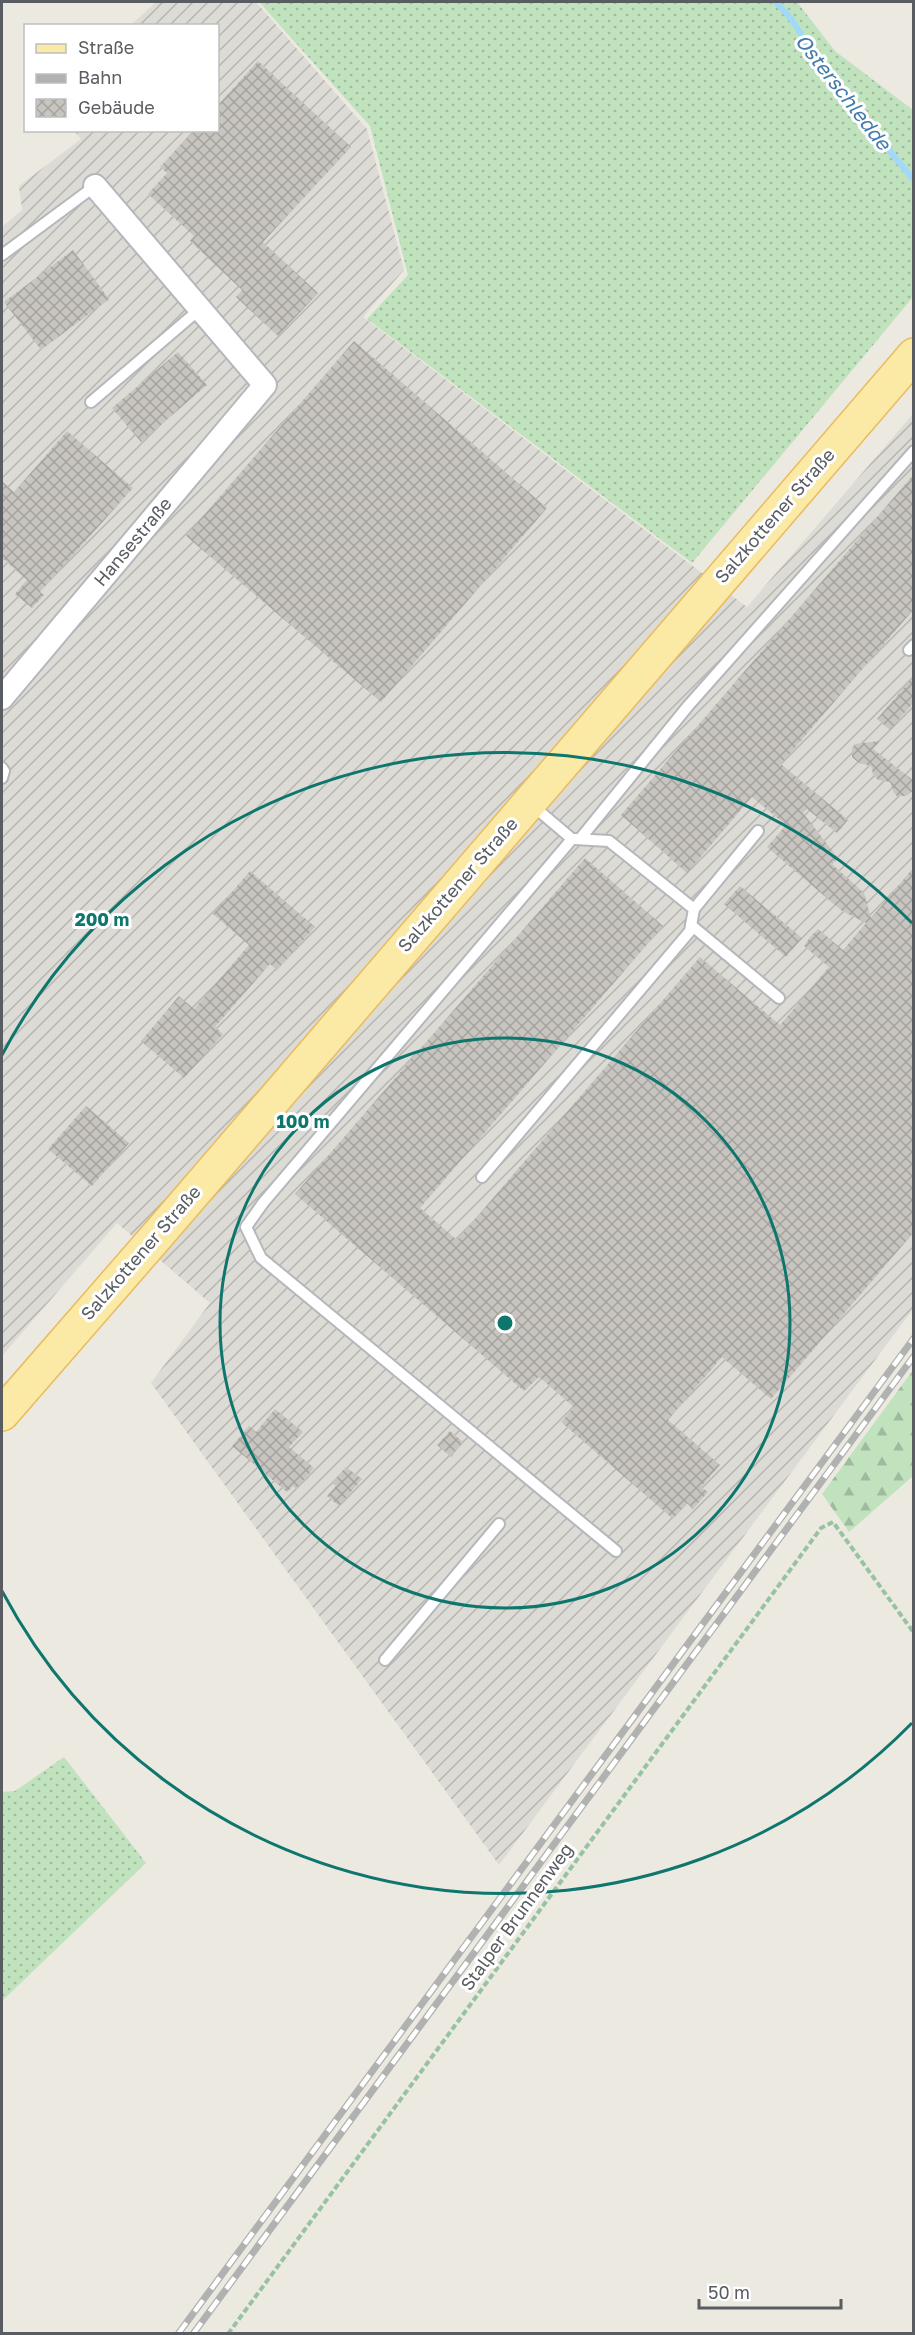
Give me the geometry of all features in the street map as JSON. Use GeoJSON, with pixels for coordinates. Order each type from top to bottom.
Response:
{"type":"FeatureCollection","features":[{"type":"Feature","properties":{"kind":"main road","name":"Salzkottener Straße"},"geometry":{"type":"LineString","coordinates":[[2,1414],[914,355]]}},
{"type":"Feature","properties":{"kind":"street"},"geometry":{"type":"LineString","coordinates":[[95,186],[200,309]]}},
{"type":"Feature","properties":{"kind":"street","name":"Hansestraße"},"geometry":{"type":"LineString","coordinates":[[2,698],[265,385],[200,309]]}},
{"type":"Feature","properties":{"kind":"lane"},"geometry":{"type":"LineString","coordinates":[[2,255],[95,186]]}},
{"type":"Feature","properties":{"kind":"lane"},"geometry":{"type":"LineString","coordinates":[[91,402],[200,309]]}},
{"type":"Feature","properties":{"kind":"lane"},"geometry":{"type":"LineString","coordinates":[[616,1551],[261,1258],[246,1227],[263,1203],[688,706],[914,450]]}},
{"type":"Feature","properties":{"kind":"lane"},"geometry":{"type":"LineString","coordinates":[[2,768],[4,771],[2,778]]}},
{"type":"Feature","properties":{"kind":"lane"},"geometry":{"type":"LineString","coordinates":[[529,803],[576,839],[609,841],[694,909]]}},
{"type":"Feature","properties":{"kind":"lane"},"geometry":{"type":"LineString","coordinates":[[482,1177],[690,931],[694,909],[758,831]]}},
{"type":"Feature","properties":{"kind":"lane"},"geometry":{"type":"LineString","coordinates":[[691,925],[779,998]]}},
{"type":"Feature","properties":{"kind":"lane"},"geometry":{"type":"LineString","coordinates":[[385,1660],[499,1524]]}},
{"type":"Feature","properties":{"kind":"path","name":"Stalper Brunnenweg"},"geometry":{"type":"LineString","coordinates":[[228,2334],[820,1528],[834,1522],[914,1633]]}},
{"type":"Feature","properties":{"kind":"shaded area"},"geometry":{"type":"Polygon","coordinates":[[[156,2],[256,2],[367,129],[404,270],[363,317],[747,607],[913,414],[913,1309],[499,1865],[151,1383],[210,1303],[117,1223],[2,1356],[2,227],[22,210],[19,186],[81,139],[75,132],[219,132],[219,24],[132,24],[156,2]]]}},
{"type":"Feature","properties":{"kind":"green space"},"geometry":{"type":"Polygon","coordinates":[[[259,2],[797,2],[835,51],[913,110],[913,297],[692,563],[367,319],[408,275],[370,126],[259,2]]]}},
{"type":"Feature","properties":{"kind":"green space"},"geometry":{"type":"Polygon","coordinates":[[[913,1370],[913,1476],[849,1532],[822,1494],[913,1370]]]}},
{"type":"Feature","properties":{"kind":"green space"},"geometry":{"type":"Polygon","coordinates":[[[64,1757],[146,1863],[2,2001],[2,1792],[15,1791],[64,1757]]]}},
{"type":"Feature","properties":{"kind":"building"},"geometry":{"type":"Polygon","coordinates":[[[258,61],[351,147],[263,242],[318,293],[278,336],[236,297],[242,290],[190,241],[194,236],[148,194],[167,173],[160,167],[192,132],[219,132],[219,104],[258,61]]]}},
{"type":"Feature","properties":{"kind":"building"},"geometry":{"type":"Polygon","coordinates":[[[73,250],[109,299],[41,350],[4,302],[73,250]]]}},
{"type":"Feature","properties":{"kind":"building"},"geometry":{"type":"Polygon","coordinates":[[[354,341],[547,508],[381,702],[186,536],[354,341]]]}},
{"type":"Feature","properties":{"kind":"building"},"geometry":{"type":"Polygon","coordinates":[[[178,352],[207,385],[141,442],[112,408],[178,352]]]}},
{"type":"Feature","properties":{"kind":"building"},"geometry":{"type":"Polygon","coordinates":[[[67,431],[133,488],[40,592],[44,595],[32,608],[15,594],[27,580],[2,558],[2,481],[14,492],[67,431]]]}},
{"type":"Feature","properties":{"kind":"building"},"geometry":{"type":"Polygon","coordinates":[[[914,474],[914,609],[781,764],[848,820],[837,833],[807,809],[803,813],[838,858],[832,864],[864,893],[871,918],[914,867],[914,1232],[771,1399],[722,1357],[668,1420],[720,1465],[701,1487],[708,1492],[693,1509],[687,1503],[673,1519],[561,1422],[574,1407],[539,1377],[524,1391],[295,1194],[585,858],[663,926],[420,1208],[457,1240],[700,957],[780,1025],[829,967],[804,946],[810,937],[818,929],[843,950],[866,923],[842,911],[767,847],[786,825],[752,797],[687,873],[621,815],[914,474]]]}},
{"type":"Feature","properties":{"kind":"building"},"geometry":{"type":"Polygon","coordinates":[[[914,676],[914,702],[890,730],[877,719],[914,676]]]}},
{"type":"Feature","properties":{"kind":"building"},"geometry":{"type":"Polygon","coordinates":[[[880,741],[873,749],[914,781],[914,790],[906,796],[897,796],[890,782],[878,780],[871,766],[859,763],[852,757],[852,748],[855,744],[880,741]]]}},
{"type":"Feature","properties":{"kind":"building"},"geometry":{"type":"Polygon","coordinates":[[[250,871],[315,927],[277,970],[270,964],[215,1027],[223,1034],[184,1078],[141,1041],[179,996],[194,1009],[249,945],[213,914],[250,871]]]}},
{"type":"Feature","properties":{"kind":"building"},"geometry":{"type":"Polygon","coordinates":[[[740,886],[802,938],[786,957],[724,904],[740,886]]]}},
{"type":"Feature","properties":{"kind":"building"},"geometry":{"type":"Polygon","coordinates":[[[86,1106],[129,1143],[92,1186],[48,1149],[86,1106]]]}},
{"type":"Feature","properties":{"kind":"building"},"geometry":{"type":"Polygon","coordinates":[[[275,1409],[303,1432],[289,1447],[314,1468],[296,1489],[293,1486],[287,1492],[232,1446],[249,1426],[256,1432],[275,1409]]]}},
{"type":"Feature","properties":{"kind":"building"},"geometry":{"type":"Polygon","coordinates":[[[450,1431],[463,1442],[451,1457],[437,1445],[450,1431]]]}},
{"type":"Feature","properties":{"kind":"building"},"geometry":{"type":"Polygon","coordinates":[[[346,1467],[362,1479],[339,1506],[327,1496],[336,1486],[332,1483],[346,1467]]]}},
{"type":"Feature","properties":{"kind":"waterway","name":"Osterschledde"},"geometry":{"type":"LineString","coordinates":[[776,2],[792,20],[832,83],[914,180]]}},
{"type":"Feature","properties":{"kind":"railway"},"geometry":{"type":"LineString","coordinates":[[178,2334],[914,1338]]}},
{"type":"Feature","properties":{"kind":"railway"},"geometry":{"type":"LineString","coordinates":[[193,2334],[914,1356]]}}]}
